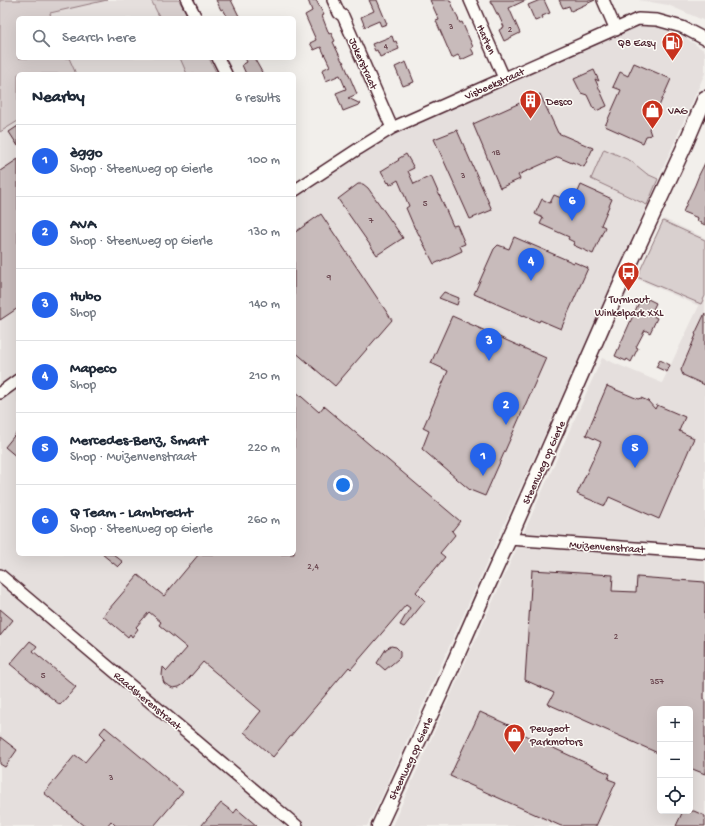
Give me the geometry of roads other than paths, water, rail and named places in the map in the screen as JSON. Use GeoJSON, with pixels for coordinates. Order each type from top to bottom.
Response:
{"type":"FeatureCollection","features":[{"type":"Feature","properties":{"kind":"main road","name":"Steenweg op Gierle"},"geometry":{"type":"LineString","coordinates":[[379,826],[510,539],[623,279],[705,98]]}},
{"type":"Feature","properties":{"kind":"street"},"geometry":{"type":"LineString","coordinates":[[187,0],[195,16]]}},
{"type":"Feature","properties":{"kind":"street","name":"Jokerstraat"},"geometry":{"type":"LineString","coordinates":[[333,0],[339,13],[343,16],[392,128]]}},
{"type":"Feature","properties":{"kind":"street","name":"Harten"},"geometry":{"type":"LineString","coordinates":[[470,0],[504,78]]}},
{"type":"Feature","properties":{"kind":"street"},"geometry":{"type":"LineString","coordinates":[[603,0],[616,30]]}},
{"type":"Feature","properties":{"kind":"street","name":"Visbeekstraat"},"geometry":{"type":"LineString","coordinates":[[296,190],[392,128],[638,19],[656,20],[682,27],[705,39]]}},
{"type":"Feature","properties":{"kind":"street"},"geometry":{"type":"LineString","coordinates":[[219,60],[225,72]]}},
{"type":"Feature","properties":{"kind":"street"},"geometry":{"type":"LineString","coordinates":[[0,393],[16,381]]}},
{"type":"Feature","properties":{"kind":"street","name":"Muizenvenstraat"},"geometry":{"type":"LineString","coordinates":[[510,539],[705,553]]}},
{"type":"Feature","properties":{"kind":"street","name":"Raadsherenstraat"},"geometry":{"type":"LineString","coordinates":[[0,575],[297,826]]}},
{"type":"Feature","properties":{"kind":"place","name":"Q8 Easy"},"geometry":{"type":"Point","coordinates":[672,62]}},
{"type":"Feature","properties":{"kind":"place","name":"Desco"},"geometry":{"type":"Point","coordinates":[531,120]}},
{"type":"Feature","properties":{"kind":"place","name":"VAG"},"geometry":{"type":"Point","coordinates":[652,130]}},
{"type":"Feature","properties":{"kind":"place","name":"Q Team - Lambrecht"},"geometry":{"type":"Point","coordinates":[572,221]}},
{"type":"Feature","properties":{"kind":"place","name":"Mapeco"},"geometry":{"type":"Point","coordinates":[531,281]}},
{"type":"Feature","properties":{"kind":"place","name":"Turnhout Winkelpark XXL"},"geometry":{"type":"Point","coordinates":[629,292]}},
{"type":"Feature","properties":{"kind":"place","name":"Hubo"},"geometry":{"type":"Point","coordinates":[489,361]}},
{"type":"Feature","properties":{"kind":"place","name":"AVA"},"geometry":{"type":"Point","coordinates":[506,425]}},
{"type":"Feature","properties":{"kind":"place","name":"Mercedes-Benz, Smart"},"geometry":{"type":"Point","coordinates":[635,468]}},
{"type":"Feature","properties":{"kind":"place","name":"èggo"},"geometry":{"type":"Point","coordinates":[483,476]}},
{"type":"Feature","properties":{"kind":"place","name":"Peugeot Parkmotors"},"geometry":{"type":"Point","coordinates":[514,754]}}]}
